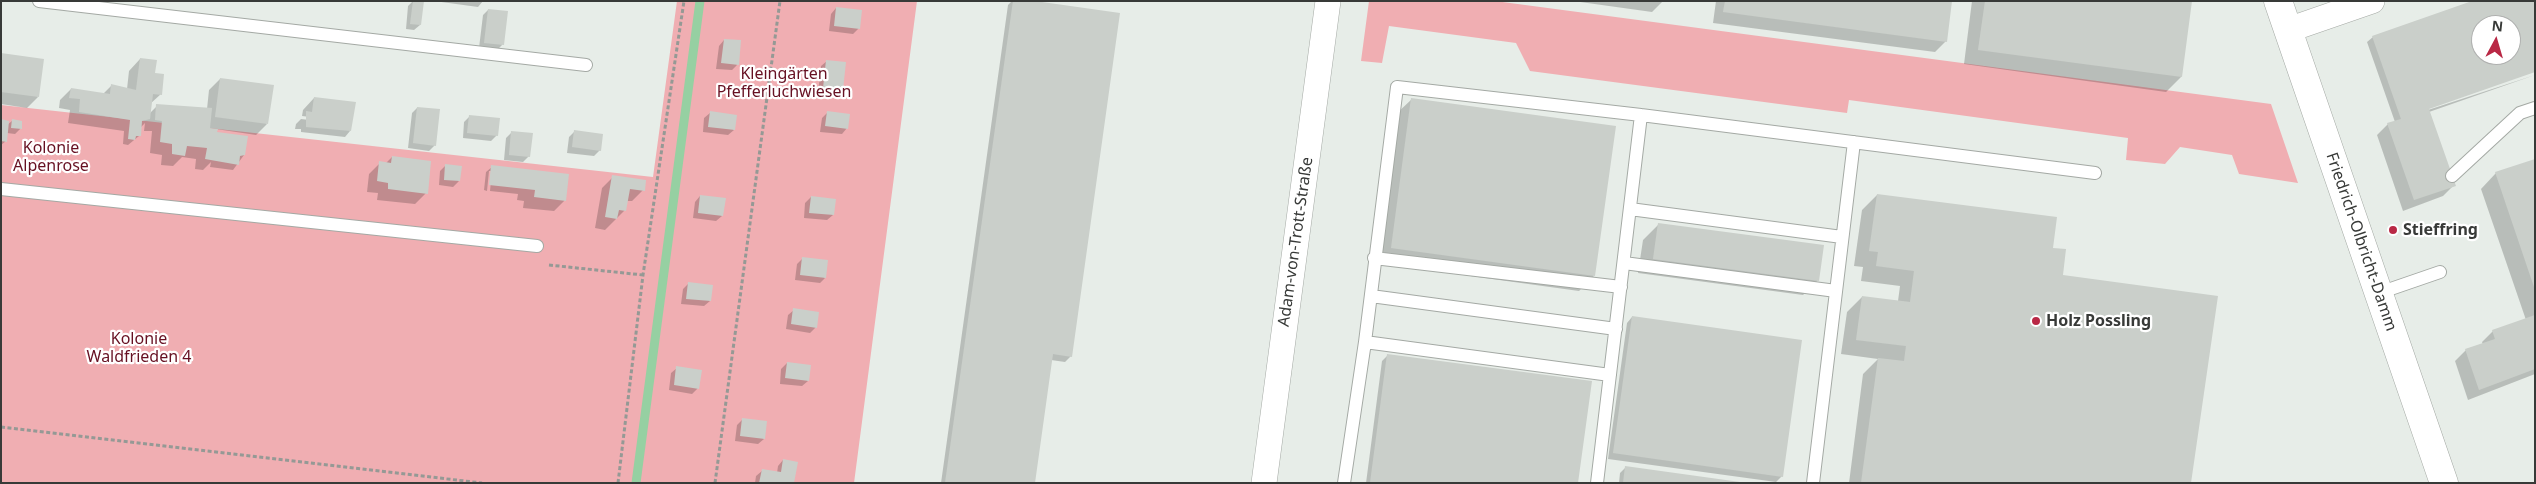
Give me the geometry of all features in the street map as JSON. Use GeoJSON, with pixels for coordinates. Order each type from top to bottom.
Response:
{"type":"FeatureCollection","features":[{"type":"Feature","properties":{"kind":"street","name":"Adam-von-Trott-Straße"},"geometry":{"type":"LineString","coordinates":[[1264,483],[1328,1]]}},
{"type":"Feature","properties":{"kind":"street","name":"Friedrich-Olbricht-Damm"},"geometry":{"type":"LineString","coordinates":[[2278,1],[2444,483]]}},
{"type":"Feature","properties":{"kind":"street"},"geometry":{"type":"LineString","coordinates":[[2288,30],[2372,1]]}},
{"type":"Feature","properties":{"kind":"lane"},"geometry":{"type":"LineString","coordinates":[[39,1],[586,65]]}},
{"type":"Feature","properties":{"kind":"lane"},"geometry":{"type":"LineString","coordinates":[[1344,483],[1365,342],[1374,258],[1397,87],[1641,115],[2095,173]]}},
{"type":"Feature","properties":{"kind":"lane"},"geometry":{"type":"LineString","coordinates":[[2452,176],[2520,113],[2535,108]]}},
{"type":"Feature","properties":{"kind":"lane"},"geometry":{"type":"LineString","coordinates":[[1597,483],[1641,115]]}},
{"type":"Feature","properties":{"kind":"lane"},"geometry":{"type":"LineString","coordinates":[[1814,483],[1854,142]]}},
{"type":"Feature","properties":{"kind":"lane"},"geometry":{"type":"LineString","coordinates":[[1,189],[537,246]]}},
{"type":"Feature","properties":{"kind":"lane"},"geometry":{"type":"LineString","coordinates":[[1630,209],[1842,237]]}},
{"type":"Feature","properties":{"kind":"lane"},"geometry":{"type":"LineString","coordinates":[[1374,258],[1621,287]]}},
{"type":"Feature","properties":{"kind":"lane"},"geometry":{"type":"LineString","coordinates":[[1624,263],[1836,291]]}},
{"type":"Feature","properties":{"kind":"lane"},"geometry":{"type":"LineString","coordinates":[[2379,293],[2440,272]]}},
{"type":"Feature","properties":{"kind":"lane"},"geometry":{"type":"LineString","coordinates":[[1371,296],[1616,329]]}},
{"type":"Feature","properties":{"kind":"lane"},"geometry":{"type":"LineString","coordinates":[[1365,342],[1610,375]]}},
{"type":"Feature","properties":{"kind":"path"},"geometry":{"type":"LineString","coordinates":[[618,483],[643,275],[684,1]]}},
{"type":"Feature","properties":{"kind":"path"},"geometry":{"type":"LineString","coordinates":[[715,483],[780,1]]}},
{"type":"Feature","properties":{"kind":"path"},"geometry":{"type":"LineString","coordinates":[[1,427],[482,483]]}},
{"type":"Feature","properties":{"kind":"green space"},"geometry":{"type":"Polygon","coordinates":[[[677,1],[917,1],[854,483],[1,483],[1,105],[653,177],[677,1]]]}},
{"type":"Feature","properties":{"kind":"green space"},"geometry":{"type":"Polygon","coordinates":[[[1369,1],[1495,1],[2271,104],[2298,183],[2239,174],[2232,155],[2180,147],[2165,164],[2126,160],[2128,138],[1849,100],[1847,113],[1530,71],[1516,43],[1389,26],[1382,63],[1361,61],[1369,1]]]}},
{"type":"Feature","properties":{"kind":"building"},"geometry":{"type":"Polygon","coordinates":[[[413,1],[424,1],[421,25],[410,24],[413,1]]]}},
{"type":"Feature","properties":{"kind":"building"},"geometry":{"type":"Polygon","coordinates":[[[1013,1],[1035,1],[1120,13],[1072,357],[1053,354],[1035,483],[945,483],[1013,1]]]}},
{"type":"Feature","properties":{"kind":"building"},"geometry":{"type":"Polygon","coordinates":[[[1725,1],[1952,1],[1947,42],[1723,12],[1725,1]]]}},
{"type":"Feature","properties":{"kind":"building"},"geometry":{"type":"Polygon","coordinates":[[[1985,1],[2192,1],[2182,77],[1978,50],[1985,1]]]}},
{"type":"Feature","properties":{"kind":"building"},"geometry":{"type":"Polygon","coordinates":[[[2472,1],[2535,1],[2535,72],[2429,109],[2456,186],[2414,200],[2387,123],[2401,119],[2372,36],[2472,1]]]}},
{"type":"Feature","properties":{"kind":"building"},"geometry":{"type":"Polygon","coordinates":[[[836,7],[862,10],[860,29],[834,26],[836,7]]]}},
{"type":"Feature","properties":{"kind":"building"},"geometry":{"type":"Polygon","coordinates":[[[488,9],[508,11],[504,45],[484,43],[488,9]]]}},
{"type":"Feature","properties":{"kind":"building"},"geometry":{"type":"Polygon","coordinates":[[[724,39],[741,40],[739,65],[721,63],[724,39]]]}},
{"type":"Feature","properties":{"kind":"building"},"geometry":{"type":"Polygon","coordinates":[[[1,53],[44,59],[39,97],[1,92],[1,53]]]}},
{"type":"Feature","properties":{"kind":"building"},"geometry":{"type":"Polygon","coordinates":[[[140,58],[157,60],[155,73],[164,74],[162,95],[153,94],[150,119],[142,121],[141,136],[136,136],[135,140],[128,139],[130,120],[79,112],[80,99],[69,98],[71,88],[110,94],[111,84],[136,90],[140,58]]]}},
{"type":"Feature","properties":{"kind":"building"},"geometry":{"type":"Polygon","coordinates":[[[826,60],[846,62],[843,90],[823,88],[826,60]]]}},
{"type":"Feature","properties":{"kind":"building"},"geometry":{"type":"Polygon","coordinates":[[[220,78],[274,85],[268,124],[215,117],[220,78]]]}},
{"type":"Feature","properties":{"kind":"building"},"geometry":{"type":"Polygon","coordinates":[[[314,97],[356,102],[351,131],[306,127],[306,111],[312,112],[314,97]]]}},
{"type":"Feature","properties":{"kind":"building"},"geometry":{"type":"Polygon","coordinates":[[[1411,98],[1616,126],[1595,276],[1391,248],[1411,98]]]}},
{"type":"Feature","properties":{"kind":"building"},"geometry":{"type":"Polygon","coordinates":[[[156,104],[212,108],[210,128],[218,129],[217,132],[248,136],[245,155],[240,156],[239,165],[205,159],[207,148],[187,146],[185,156],[172,154],[172,144],[160,142],[162,121],[155,120],[156,104]]]}},
{"type":"Feature","properties":{"kind":"building"},"geometry":{"type":"Polygon","coordinates":[[[417,107],[440,109],[436,146],[413,143],[417,107]]]}},
{"type":"Feature","properties":{"kind":"building"},"geometry":{"type":"Polygon","coordinates":[[[710,111],[737,115],[735,130],[708,127],[710,111]]]}},
{"type":"Feature","properties":{"kind":"building"},"geometry":{"type":"Polygon","coordinates":[[[827,111],[850,114],[848,129],[825,126],[827,111]]]}},
{"type":"Feature","properties":{"kind":"building"},"geometry":{"type":"Polygon","coordinates":[[[469,115],[500,118],[498,136],[467,133],[469,115]]]}},
{"type":"Feature","properties":{"kind":"building"},"geometry":{"type":"Polygon","coordinates":[[[1,119],[9,121],[7,142],[1,141],[1,119]]]}},
{"type":"Feature","properties":{"kind":"building"},"geometry":{"type":"Polygon","coordinates":[[[12,119],[22,121],[22,129],[11,128],[12,119]]]}},
{"type":"Feature","properties":{"kind":"building"},"geometry":{"type":"Polygon","coordinates":[[[574,130],[603,134],[601,151],[572,147],[574,130]]]}},
{"type":"Feature","properties":{"kind":"building"},"geometry":{"type":"Polygon","coordinates":[[[511,131],[533,133],[530,157],[509,155],[511,131]]]}},
{"type":"Feature","properties":{"kind":"building"},"geometry":{"type":"Polygon","coordinates":[[[392,156],[431,161],[428,194],[388,189],[388,183],[377,181],[379,161],[391,163],[392,156]]]}},
{"type":"Feature","properties":{"kind":"building"},"geometry":{"type":"Polygon","coordinates":[[[2535,159],[2535,287],[2534,287],[2495,172],[2535,159]]]}},
{"type":"Feature","properties":{"kind":"building"},"geometry":{"type":"Polygon","coordinates":[[[445,164],[462,166],[460,181],[444,180],[445,164]]]}},
{"type":"Feature","properties":{"kind":"building"},"geometry":{"type":"Polygon","coordinates":[[[491,165],[569,174],[566,201],[534,197],[535,190],[489,185],[491,165]]]}},
{"type":"Feature","properties":{"kind":"building"},"geometry":{"type":"Polygon","coordinates":[[[612,175],[646,180],[645,191],[630,189],[626,211],[619,210],[617,219],[605,217],[612,175]]]}},
{"type":"Feature","properties":{"kind":"building","name":"Holz Possling"},"geometry":{"type":"Polygon","coordinates":[[[1877,194],[2057,217],[2053,248],[2066,249],[2063,275],[2218,296],[2191,483],[1861,483],[1878,358],[1904,361],[1906,346],[1856,340],[1862,296],[1910,302],[1914,271],[1876,266],[1878,252],[1869,251],[1877,194]]]}},
{"type":"Feature","properties":{"kind":"building"},"geometry":{"type":"Polygon","coordinates":[[[700,195],[726,198],[723,216],[698,213],[700,195]]]}},
{"type":"Feature","properties":{"kind":"building"},"geometry":{"type":"Polygon","coordinates":[[[811,196],[836,199],[834,215],[809,213],[811,196]]]}},
{"type":"Feature","properties":{"kind":"building"},"geometry":{"type":"Polygon","coordinates":[[[1658,223],[1824,245],[1819,281],[1653,259],[1658,223]]]}},
{"type":"Feature","properties":{"kind":"building"},"geometry":{"type":"Polygon","coordinates":[[[802,257],[828,260],[826,278],[800,275],[802,257]]]}},
{"type":"Feature","properties":{"kind":"building"},"geometry":{"type":"Polygon","coordinates":[[[688,282],[713,285],[711,301],[686,299],[688,282]]]}},
{"type":"Feature","properties":{"kind":"building"},"geometry":{"type":"Polygon","coordinates":[[[793,308],[819,312],[817,328],[791,324],[793,308]]]}},
{"type":"Feature","properties":{"kind":"building"},"geometry":{"type":"Polygon","coordinates":[[[2535,315],[2535,369],[2479,390],[2465,349],[2495,339],[2492,330],[2535,315]]]}},
{"type":"Feature","properties":{"kind":"building"},"geometry":{"type":"Polygon","coordinates":[[[1632,316],[1802,340],[1783,477],[1613,453],[1632,316]]]}},
{"type":"Feature","properties":{"kind":"building"},"geometry":{"type":"Polygon","coordinates":[[[1387,354],[1592,381],[1578,483],[1370,483],[1387,354]]]}},
{"type":"Feature","properties":{"kind":"building"},"geometry":{"type":"Polygon","coordinates":[[[787,362],[811,365],[809,381],[785,378],[787,362]]]}},
{"type":"Feature","properties":{"kind":"building"},"geometry":{"type":"Polygon","coordinates":[[[676,366],[702,370],[699,389],[674,385],[676,366]]]}},
{"type":"Feature","properties":{"kind":"building"},"geometry":{"type":"Polygon","coordinates":[[[742,418],[767,421],[765,439],[740,436],[742,418]]]}},
{"type":"Feature","properties":{"kind":"building"},"geometry":{"type":"Polygon","coordinates":[[[783,459],[798,462],[794,483],[759,483],[762,469],[781,472],[783,459]]]}},
{"type":"Feature","properties":{"kind":"building"},"geometry":{"type":"Polygon","coordinates":[[[1625,466],[1740,482],[1740,483],[1623,483],[1625,466]]]}},
{"type":"Feature","properties":{"kind":"waterway"},"geometry":{"type":"LineString","coordinates":[[636,483],[700,1]]}},
{"type":"Feature","properties":{"kind":"place","name":"Stieffring"},"geometry":{"type":"Point","coordinates":[2393,230]}},
{"type":"Feature","properties":{"kind":"place","name":"Holz Possling"},"geometry":{"type":"Point","coordinates":[2036,321]}},
{"type":"Feature","properties":{"kind":"park label","name":"Kleingärten Pfefferluchwiesen"},"geometry":{"type":"Point","coordinates":[784,83]}},
{"type":"Feature","properties":{"kind":"park label","name":"Kolonie Alpenrose"},"geometry":{"type":"Point","coordinates":[51,157]}},
{"type":"Feature","properties":{"kind":"park label","name":"Kolonie Waldfrieden 4"},"geometry":{"type":"Point","coordinates":[139,348]}}]}
